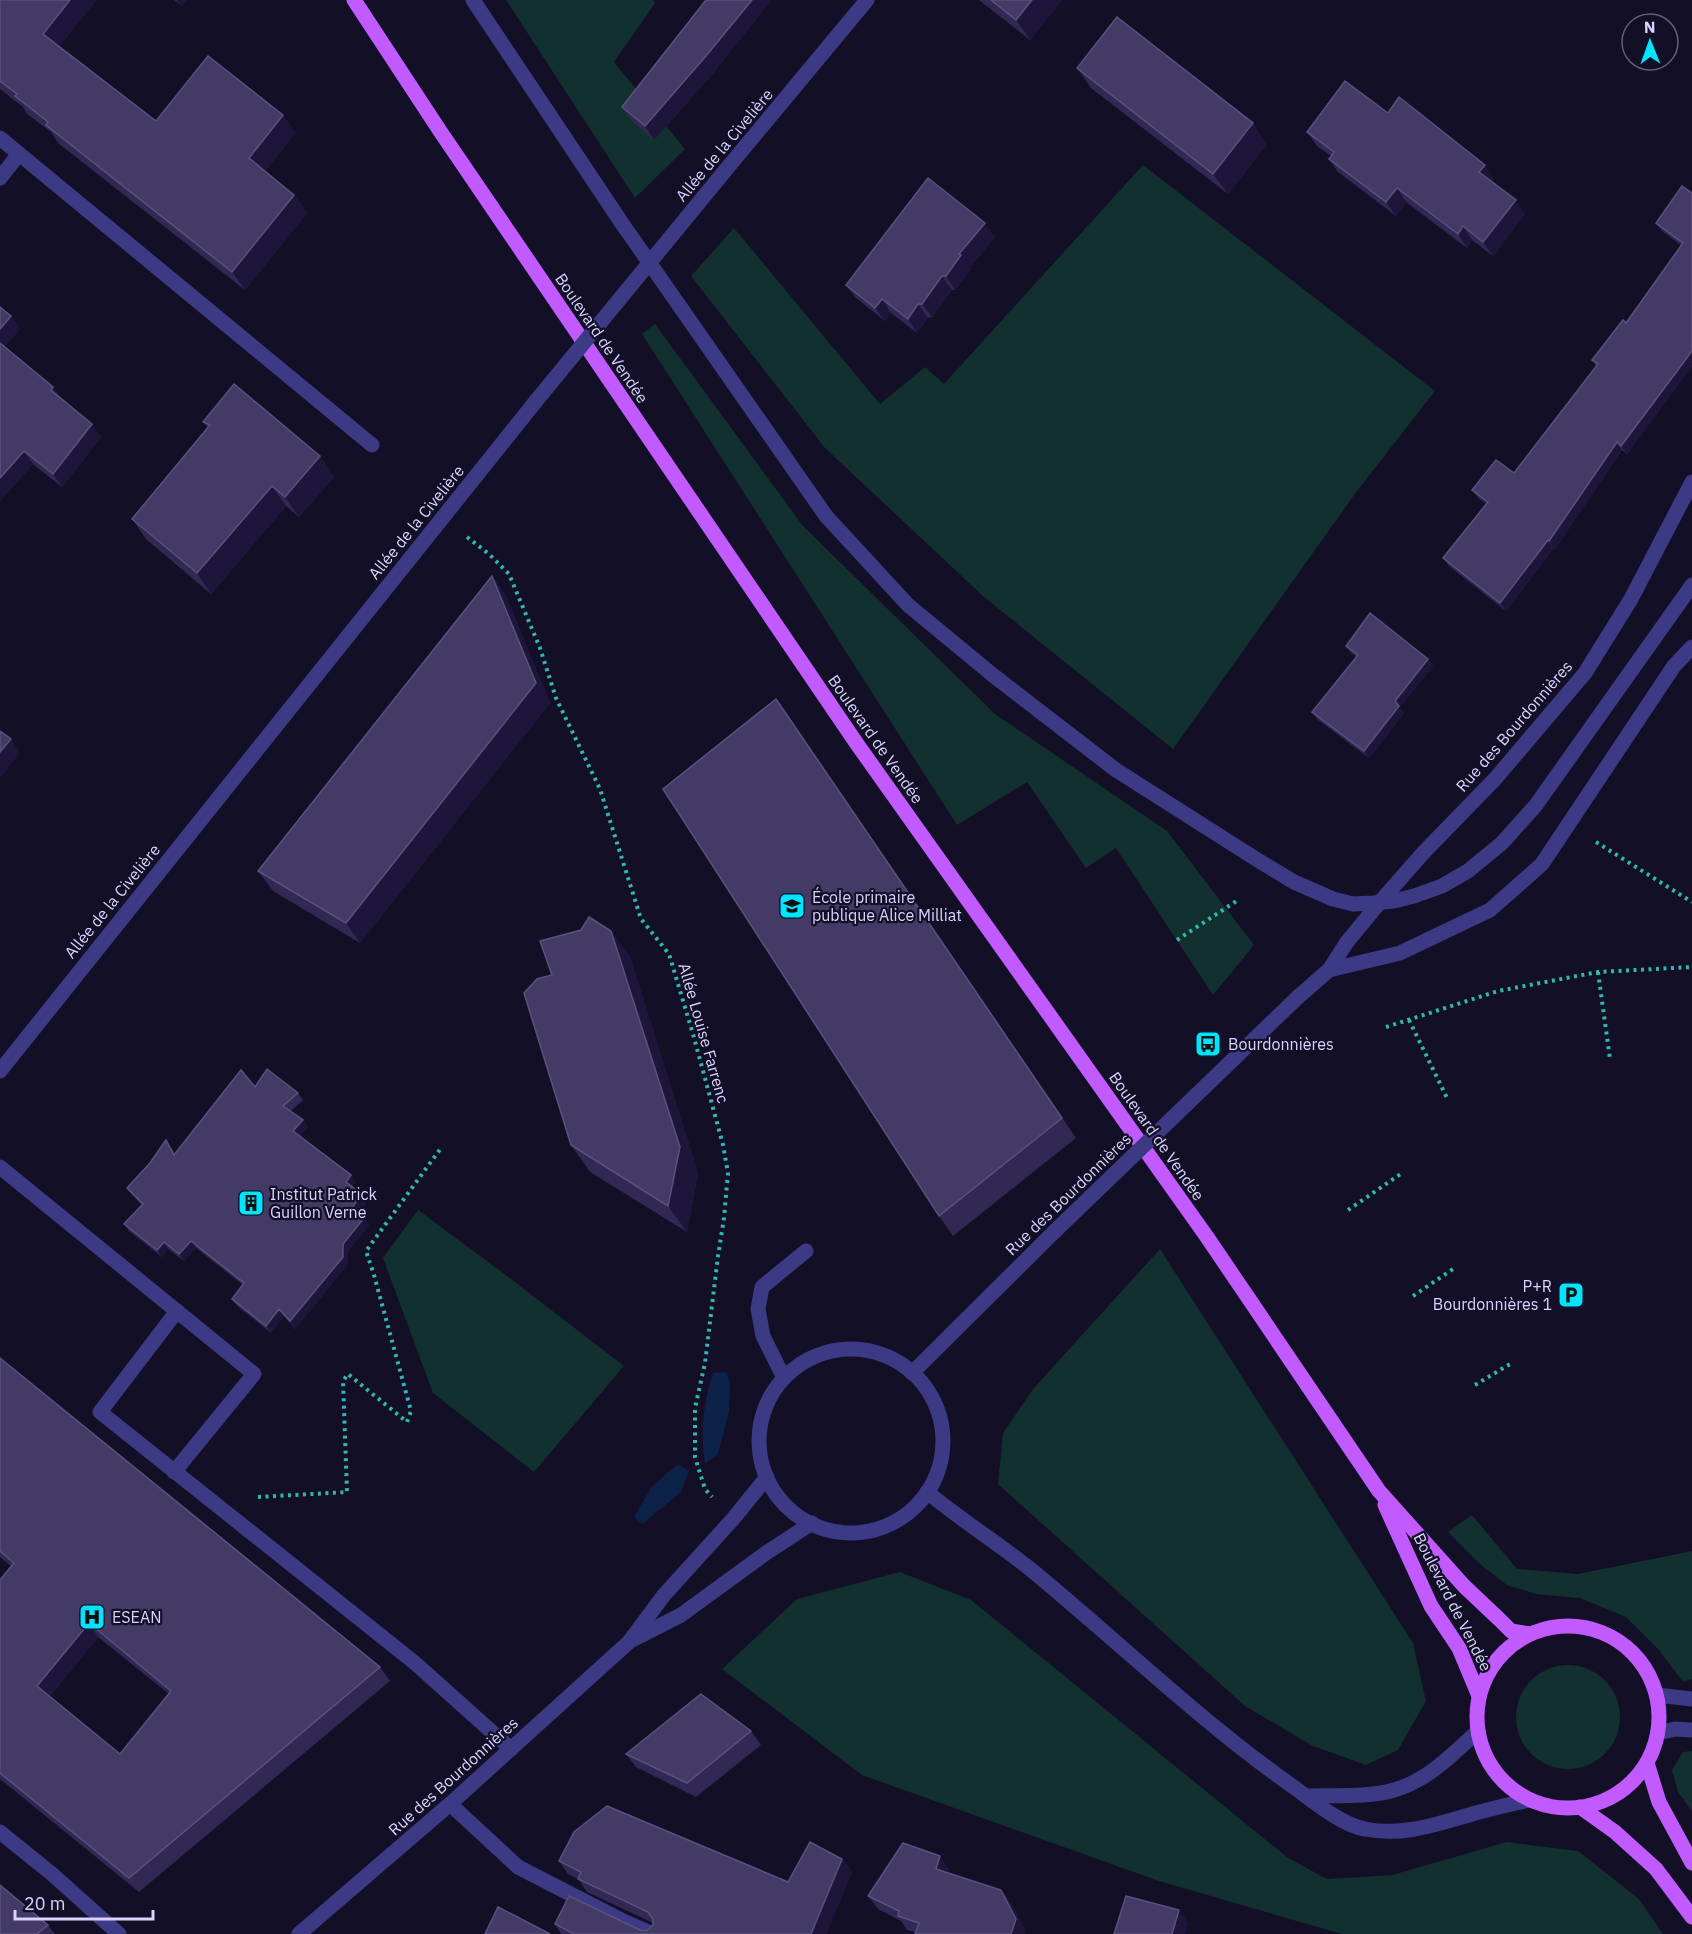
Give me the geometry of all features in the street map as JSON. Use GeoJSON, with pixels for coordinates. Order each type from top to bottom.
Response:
{"type":"FeatureCollection","features":[{"type":"Feature","properties":{"kind":"main road","name":"Boulevard de Vendée"},"geometry":{"type":"LineString","coordinates":[[354,0],[446,141],[850,735],[1200,1228],[1379,1491],[1464,1586],[1511,1631],[1530,1634]]}},
{"type":"Feature","properties":{"kind":"main road","name":"Boulevard de Vendée"},"geometry":{"type":"LineString","coordinates":[[1379,1491],[1431,1606],[1459,1648],[1479,1696]]}},
{"type":"Feature","properties":{"kind":"main road"},"geometry":{"type":"LineString","coordinates":[[1576,1626],[1608,1635],[1621,1643],[1644,1665],[1657,1695],[1660,1714],[1658,1733],[1654,1750],[1647,1764],[1630,1784],[1612,1797],[1580,1807],[1570,1809],[1550,1807],[1529,1800],[1510,1788],[1495,1772],[1484,1753],[1478,1731],[1479,1696],[1486,1677],[1497,1659],[1511,1646],[1530,1634],[1544,1629],[1576,1626]]}},
{"type":"Feature","properties":{"kind":"main road"},"geometry":{"type":"LineString","coordinates":[[1647,1764],[1659,1802],[1692,1863]]}},
{"type":"Feature","properties":{"kind":"main road"},"geometry":{"type":"LineString","coordinates":[[1580,1807],[1615,1832],[1656,1869],[1692,1917]]}},
{"type":"Feature","properties":{"kind":"street"},"geometry":{"type":"LineString","coordinates":[[473,0],[621,222],[826,516],[908,605],[994,676],[1116,770],[1294,882],[1333,899],[1353,904],[1414,896],[1442,886],[1468,871],[1502,843],[1536,805],[1692,585]]}},
{"type":"Feature","properties":{"kind":"street","name":"Allée de la Civelière"},"geometry":{"type":"LineString","coordinates":[[0,1071],[536,401],[867,0]]}},
{"type":"Feature","properties":{"kind":"street"},"geometry":{"type":"LineString","coordinates":[[0,138],[372,445]]}},
{"type":"Feature","properties":{"kind":"street"},"geometry":{"type":"LineString","coordinates":[[0,178],[19,154]]}},
{"type":"Feature","properties":{"kind":"street","name":"Rue des Bourdonnières"},"geometry":{"type":"LineString","coordinates":[[912,1373],[1055,1231],[1298,997],[1329,970],[1347,942],[1380,902],[1424,852],[1495,779],[1585,673],[1631,599],[1692,482]]}},
{"type":"Feature","properties":{"kind":"street","name":"Rue des Bourdonnières"},"geometry":{"type":"LineString","coordinates":[[1329,970],[1400,953],[1490,910],[1542,864],[1674,666],[1692,647]]}},
{"type":"Feature","properties":{"kind":"street"},"geometry":{"type":"LineString","coordinates":[[0,1167],[254,1374],[174,1472]]}},
{"type":"Feature","properties":{"kind":"street"},"geometry":{"type":"LineString","coordinates":[[784,1378],[763,1336],[758,1309],[762,1287],[806,1251]]}},
{"type":"Feature","properties":{"kind":"street"},"geometry":{"type":"LineString","coordinates":[[177,1311],[100,1412],[415,1663],[511,1749]]}},
{"type":"Feature","properties":{"kind":"street"},"geometry":{"type":"LineString","coordinates":[[846,1350],[881,1354],[895,1360],[912,1373],[933,1400],[939,1413],[943,1434],[941,1461],[937,1474],[917,1504],[900,1519],[879,1528],[864,1532],[842,1532],[826,1529],[801,1518],[780,1500],[767,1477],[761,1458],[761,1425],[772,1394],[784,1378],[811,1359],[832,1351],[846,1350]]}},
{"type":"Feature","properties":{"kind":"street","name":"Rue des Bourdonnières"},"geometry":{"type":"LineString","coordinates":[[299,1934],[450,1804],[629,1642],[664,1595],[733,1519],[767,1477]]}},
{"type":"Feature","properties":{"kind":"street"},"geometry":{"type":"LineString","coordinates":[[927,1492],[1028,1567],[1227,1738],[1336,1816],[1363,1829],[1394,1832],[1424,1828],[1529,1800]]}},
{"type":"Feature","properties":{"kind":"street","name":"Rue des Bourdonnières"},"geometry":{"type":"LineString","coordinates":[[629,1642],[681,1615],[766,1553],[812,1523]]}},
{"type":"Feature","properties":{"kind":"street"},"geometry":{"type":"LineString","coordinates":[[1657,1695],[1692,1699]]}},
{"type":"Feature","properties":{"kind":"street"},"geometry":{"type":"LineString","coordinates":[[1658,1733],[1675,1729],[1692,1730]]}},
{"type":"Feature","properties":{"kind":"street"},"geometry":{"type":"LineString","coordinates":[[1305,1796],[1359,1795],[1394,1790],[1422,1778],[1449,1758],[1478,1731]]}},
{"type":"Feature","properties":{"kind":"street"},"geometry":{"type":"LineString","coordinates":[[450,1804],[518,1867],[653,1934]]}},
{"type":"Feature","properties":{"kind":"street"},"geometry":{"type":"LineString","coordinates":[[0,1832],[52,1874],[118,1934]]}},
{"type":"Feature","properties":{"kind":"path","name":"Allée Louise Farrenc"},"geometry":{"type":"LineString","coordinates":[[443,518],[489,554],[509,574],[540,648],[556,698],[600,789],[641,919],[669,954],[693,1034],[723,1145],[728,1173],[705,1363],[695,1408],[695,1457],[705,1489],[716,1501]]}},
{"type":"Feature","properties":{"kind":"path"},"geometry":{"type":"LineString","coordinates":[[1568,825],[1692,902]]}},
{"type":"Feature","properties":{"kind":"path"},"geometry":{"type":"LineString","coordinates":[[1177,940],[1238,900]]}},
{"type":"Feature","properties":{"kind":"path"},"geometry":{"type":"LineString","coordinates":[[1386,1027],[1498,991],[1598,972],[1692,967]]}},
{"type":"Feature","properties":{"kind":"path"},"geometry":{"type":"LineString","coordinates":[[1598,972],[1610,1059]]}},
{"type":"Feature","properties":{"kind":"path"},"geometry":{"type":"LineString","coordinates":[[1409,1020],[1448,1100]]}},
{"type":"Feature","properties":{"kind":"path"},"geometry":{"type":"LineString","coordinates":[[209,1499],[347,1492],[343,1381],[348,1374],[407,1422],[411,1411],[366,1251],[441,1148]]}},
{"type":"Feature","properties":{"kind":"path"},"geometry":{"type":"LineString","coordinates":[[1348,1210],[1402,1173]]}},
{"type":"Feature","properties":{"kind":"path"},"geometry":{"type":"LineString","coordinates":[[1413,1296],[1456,1267]]}},
{"type":"Feature","properties":{"kind":"path"},"geometry":{"type":"LineString","coordinates":[[1475,1385],[1510,1364]]}},
{"type":"Feature","properties":{"kind":"green space"},"geometry":{"type":"Polygon","coordinates":[[[506,0],[653,0],[655,3],[614,62],[685,149],[635,198],[506,0]]]}},
{"type":"Feature","properties":{"kind":"green space"},"geometry":{"type":"Polygon","coordinates":[[[1143,165],[1435,391],[1357,491],[1173,749],[984,597],[825,448],[691,276],[734,228],[880,404],[925,367],[944,384],[1143,165]]]}},
{"type":"Feature","properties":{"kind":"green space"},"geometry":{"type":"Polygon","coordinates":[[[655,324],[803,526],[995,714],[1167,831],[1254,945],[1213,995],[1116,848],[1086,868],[1027,782],[957,825],[642,334],[655,324]]]}},
{"type":"Feature","properties":{"kind":"green space"},"geometry":{"type":"Polygon","coordinates":[[[418,1210],[624,1366],[534,1472],[433,1393],[383,1258],[418,1210]]]}},
{"type":"Feature","properties":{"kind":"green space"},"geometry":{"type":"Polygon","coordinates":[[[1160,1249],[1413,1643],[1426,1701],[1398,1750],[1366,1765],[1313,1746],[1245,1706],[998,1484],[1003,1433],[1033,1389],[1160,1249]]]}},
{"type":"Feature","properties":{"kind":"green space"},"geometry":{"type":"Polygon","coordinates":[[[1472,1515],[1517,1569],[1578,1574],[1692,1551],[1692,1679],[1683,1682],[1659,1650],[1626,1617],[1580,1598],[1536,1594],[1507,1585],[1481,1565],[1448,1532],[1472,1515]]]}},
{"type":"Feature","properties":{"kind":"green space"},"geometry":{"type":"Polygon","coordinates":[[[900,1572],[971,1600],[1288,1858],[1327,1879],[1392,1875],[1507,1842],[1578,1851],[1639,1899],[1663,1934],[1342,1934],[1159,1881],[862,1775],[722,1669],[797,1599],[900,1572]]]}},
{"type":"Feature","properties":{"kind":"green space"},"geometry":{"type":"Polygon","coordinates":[[[1568,1665],[1588,1669],[1605,1680],[1616,1697],[1620,1717],[1616,1737],[1605,1754],[1588,1765],[1568,1769],[1548,1765],[1531,1754],[1520,1737],[1516,1717],[1520,1697],[1531,1680],[1548,1669],[1568,1665]]]}},
{"type":"Feature","properties":{"kind":"green space"},"geometry":{"type":"Polygon","coordinates":[[[1692,1751],[1692,1811],[1678,1792],[1672,1770],[1683,1752],[1692,1751]]]}},
{"type":"Feature","properties":{"kind":"water"},"geometry":{"type":"Polygon","coordinates":[[[727,1372],[730,1385],[729,1411],[718,1454],[705,1464],[703,1418],[707,1396],[713,1373],[727,1372]]]}},
{"type":"Feature","properties":{"kind":"water"},"geometry":{"type":"Polygon","coordinates":[[[678,1464],[689,1471],[681,1492],[642,1524],[634,1517],[652,1486],[678,1464]]]}},
{"type":"Feature","properties":{"kind":"building"},"geometry":{"type":"Polygon","coordinates":[[[0,0],[70,0],[43,34],[156,121],[208,56],[283,115],[249,158],[294,195],[232,272],[46,125],[48,122],[0,81],[0,0]]]}},
{"type":"Feature","properties":{"kind":"building"},"geometry":{"type":"Polygon","coordinates":[[[706,0],[752,0],[645,126],[622,107],[706,0]]]}},
{"type":"Feature","properties":{"kind":"building"},"geometry":{"type":"Polygon","coordinates":[[[991,0],[1032,0],[1016,20],[991,0]]]}},
{"type":"Feature","properties":{"kind":"building"},"geometry":{"type":"Polygon","coordinates":[[[1117,17],[1253,123],[1213,174],[1077,68],[1117,17]]]}},
{"type":"Feature","properties":{"kind":"building"},"geometry":{"type":"Polygon","coordinates":[[[1345,81],[1388,113],[1399,97],[1485,165],[1479,172],[1516,200],[1483,242],[1463,226],[1458,234],[1397,188],[1386,202],[1329,159],[1334,152],[1307,132],[1345,81]]]}},
{"type":"Feature","properties":{"kind":"building"},"geometry":{"type":"Polygon","coordinates":[[[928,178],[985,223],[959,254],[961,255],[946,276],[942,276],[908,319],[882,299],[875,308],[846,285],[928,178]]]}},
{"type":"Feature","properties":{"kind":"building"},"geometry":{"type":"Polygon","coordinates":[[[1682,186],[1692,193],[1692,351],[1621,446],[1617,442],[1549,541],[1500,603],[1443,558],[1488,502],[1472,490],[1496,460],[1514,473],[1598,364],[1592,360],[1623,320],[1626,323],[1683,243],[1656,223],[1682,186]]]}},
{"type":"Feature","properties":{"kind":"building"},"geometry":{"type":"Polygon","coordinates":[[[0,307],[11,316],[0,329],[0,307]]]}},
{"type":"Feature","properties":{"kind":"building"},"geometry":{"type":"Polygon","coordinates":[[[0,343],[53,387],[51,390],[92,424],[53,474],[24,451],[0,478],[0,343]]]}},
{"type":"Feature","properties":{"kind":"building"},"geometry":{"type":"Polygon","coordinates":[[[234,384],[320,456],[285,497],[272,486],[197,573],[132,519],[210,425],[203,422],[234,384]]]}},
{"type":"Feature","properties":{"kind":"building"},"geometry":{"type":"Polygon","coordinates":[[[492,576],[536,683],[346,923],[258,871],[492,576]]]}},
{"type":"Feature","properties":{"kind":"building"},"geometry":{"type":"Polygon","coordinates":[[[1370,613],[1428,659],[1395,701],[1399,706],[1364,751],[1312,712],[1358,655],[1346,646],[1370,613]]]}},
{"type":"Feature","properties":{"kind":"building"},"geometry":{"type":"Polygon","coordinates":[[[776,699],[1062,1118],[939,1216],[663,789],[776,699]]]}},
{"type":"Feature","properties":{"kind":"building"},"geometry":{"type":"Polygon","coordinates":[[[0,731],[11,739],[0,752],[0,731]]]}},
{"type":"Feature","properties":{"kind":"building"},"geometry":{"type":"Polygon","coordinates":[[[589,917],[611,931],[680,1147],[668,1206],[571,1145],[524,993],[537,979],[552,975],[540,941],[581,930],[589,917]]]}},
{"type":"Feature","properties":{"kind":"building","name":"Institut Patrick Guillon Verne"},"geometry":{"type":"Polygon","coordinates":[[[267,1069],[298,1093],[283,1106],[303,1120],[293,1131],[351,1175],[346,1182],[361,1194],[351,1210],[364,1218],[343,1244],[343,1257],[290,1321],[279,1309],[266,1326],[232,1299],[244,1283],[191,1241],[179,1254],[164,1242],[157,1250],[124,1224],[143,1204],[127,1188],[150,1163],[166,1140],[174,1155],[241,1070],[255,1087],[267,1069]]]}},
{"type":"Feature","properties":{"kind":"building","name":"ESEAN"},"geometry":{"type":"Polygon","coordinates":[[[0,1358],[380,1667],[129,1878],[0,1773],[0,1580],[14,1563],[0,1551],[0,1358]],[[89,1623],[37,1686],[120,1754],[171,1691],[89,1623]]]}},
{"type":"Feature","properties":{"kind":"building"},"geometry":{"type":"Polygon","coordinates":[[[701,1694],[751,1731],[687,1783],[626,1754],[701,1694]]]}},
{"type":"Feature","properties":{"kind":"building"},"geometry":{"type":"Polygon","coordinates":[[[607,1806],[788,1882],[810,1842],[842,1859],[811,1934],[574,1934],[555,1924],[569,1896],[640,1930],[646,1931],[653,1925],[653,1919],[648,1912],[578,1879],[581,1872],[559,1861],[574,1832],[607,1806]]]}},
{"type":"Feature","properties":{"kind":"building"},"geometry":{"type":"Polygon","coordinates":[[[903,1843],[940,1856],[936,1869],[1001,1890],[1016,1919],[1011,1934],[915,1934],[919,1923],[898,1916],[899,1911],[868,1896],[903,1843]]]}},
{"type":"Feature","properties":{"kind":"building"},"geometry":{"type":"Polygon","coordinates":[[[0,1885],[48,1925],[37,1934],[0,1934],[0,1885]]]}},
{"type":"Feature","properties":{"kind":"building"},"geometry":{"type":"Polygon","coordinates":[[[1126,1896],[1179,1910],[1172,1934],[1114,1934],[1126,1896]]]}},
{"type":"Feature","properties":{"kind":"building"},"geometry":{"type":"Polygon","coordinates":[[[498,1907],[550,1934],[485,1934],[498,1907]]]}},
{"type":"Feature","properties":{"kind":"place","name":"École primaire publique Alice Milliat"},"geometry":{"type":"Point","coordinates":[792,906]}},
{"type":"Feature","properties":{"kind":"place","name":"Bourdonnières"},"geometry":{"type":"Point","coordinates":[1208,1044]}},
{"type":"Feature","properties":{"kind":"place","name":"Institut Patrick Guillon Verne"},"geometry":{"type":"Point","coordinates":[251,1203]}},
{"type":"Feature","properties":{"kind":"place","name":"P+R Bourdonnières 1"},"geometry":{"type":"Point","coordinates":[1571,1295]}},
{"type":"Feature","properties":{"kind":"place","name":"ESEAN"},"geometry":{"type":"Point","coordinates":[92,1617]}}]}
